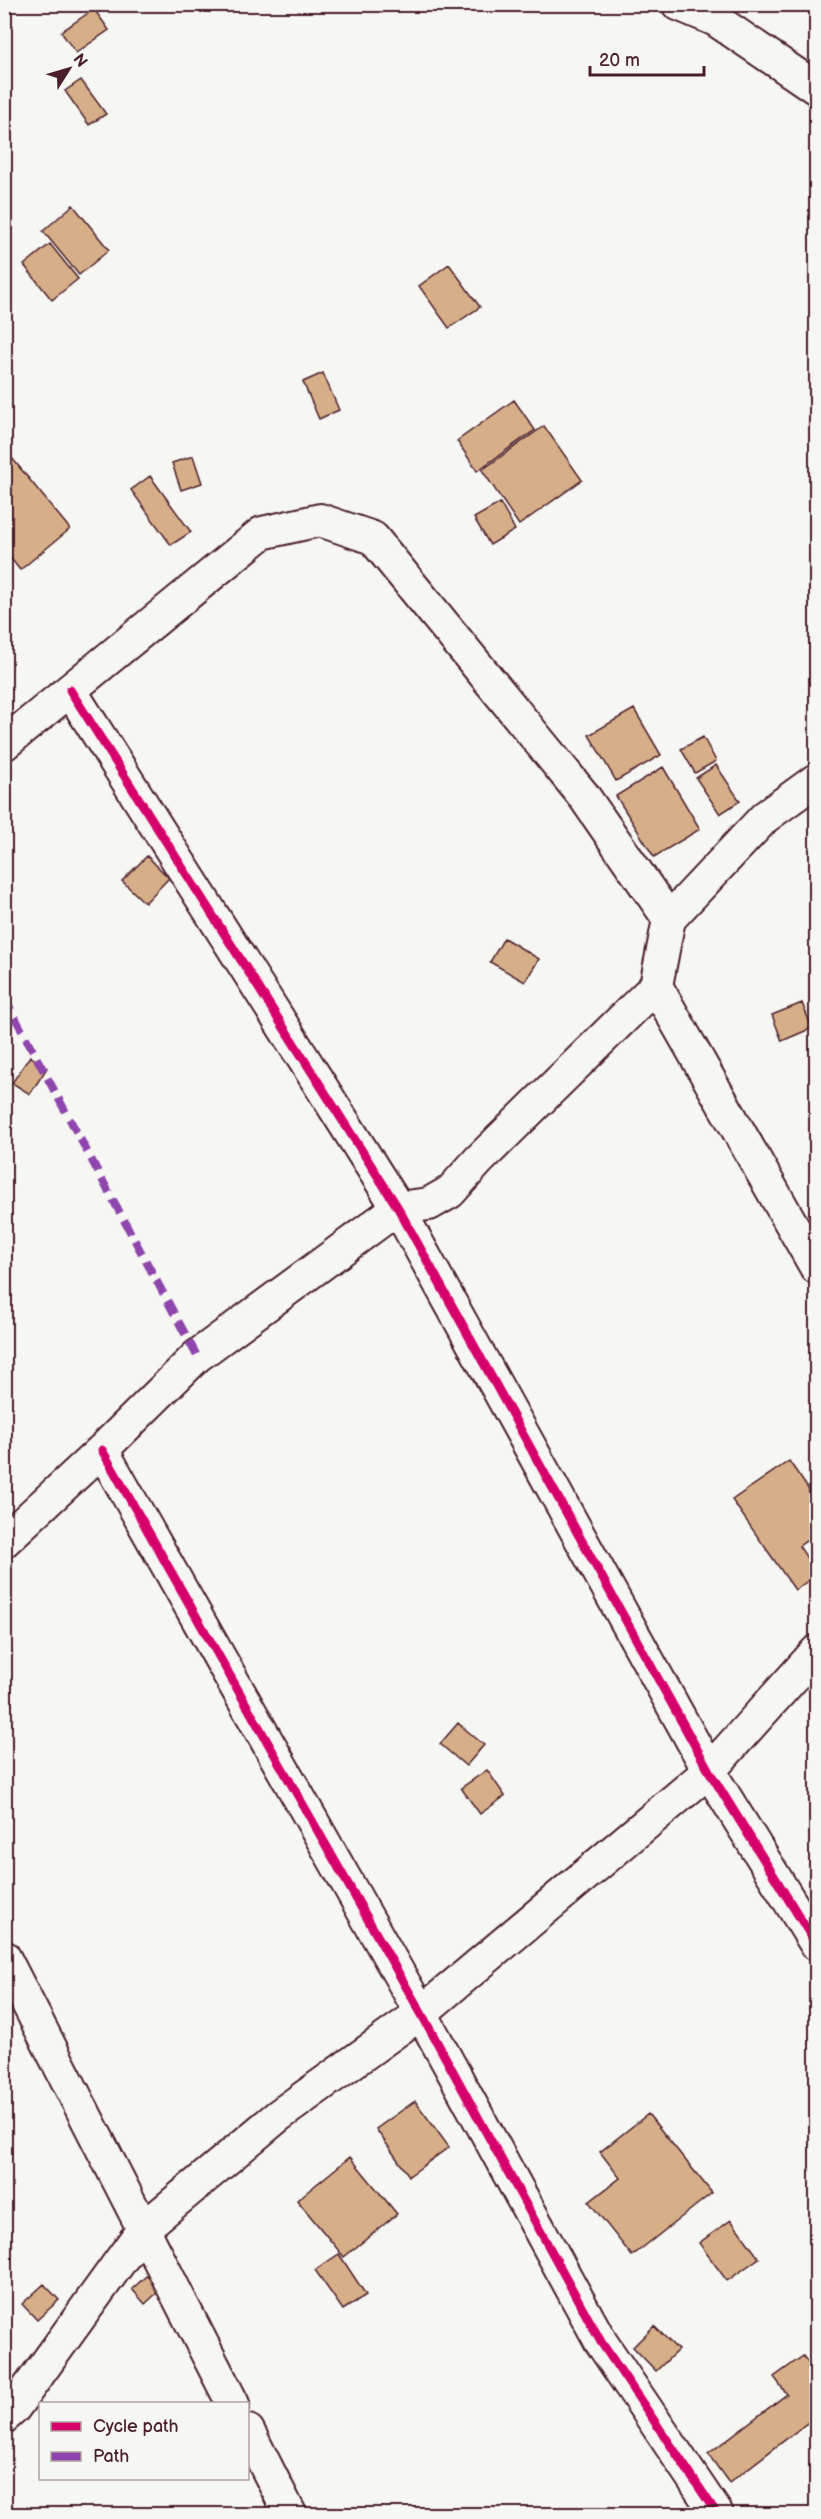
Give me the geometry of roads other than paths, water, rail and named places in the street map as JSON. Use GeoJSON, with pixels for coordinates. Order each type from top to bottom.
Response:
{"type":"FeatureCollection","features":[{"type":"Feature","properties":{"kind":"street"},"geometry":{"type":"LineString","coordinates":[[678,4],[716,20],[816,88]]}},
{"type":"Feature","properties":{"kind":"street"},"geometry":{"type":"LineString","coordinates":[[4,744],[262,532],[320,520],[373,538],[583,795],[669,919]]}},
{"type":"Feature","properties":{"kind":"street"},"geometry":{"type":"LineString","coordinates":[[70,690],[398,1208],[710,1771],[816,1944]]}},
{"type":"Feature","properties":{"kind":"street"},"geometry":{"type":"LineString","coordinates":[[4,1541],[102,1450],[197,1356],[398,1208],[429,1204],[450,1192],[479,1160],[656,986],[669,919],[765,817],[816,780]]}},
{"type":"Feature","properties":{"kind":"street"},"geometry":{"type":"LineString","coordinates":[[656,986],[816,1267]]}},
{"type":"Feature","properties":{"kind":"street"},"geometry":{"type":"LineString","coordinates":[[102,1450],[421,2013],[601,2342],[717,2514]]}},
{"type":"Feature","properties":{"kind":"street"},"geometry":{"type":"LineString","coordinates":[[4,2417],[14,2408],[144,2228],[278,2116],[421,2013],[710,1771],[816,1652]]}},
{"type":"Feature","properties":{"kind":"street"},"geometry":{"type":"LineString","coordinates":[[4,1958],[232,2402]]}},
{"type":"Feature","properties":{"kind":"street"},"geometry":{"type":"LineString","coordinates":[[249,2433],[290,2514]]}}]}
